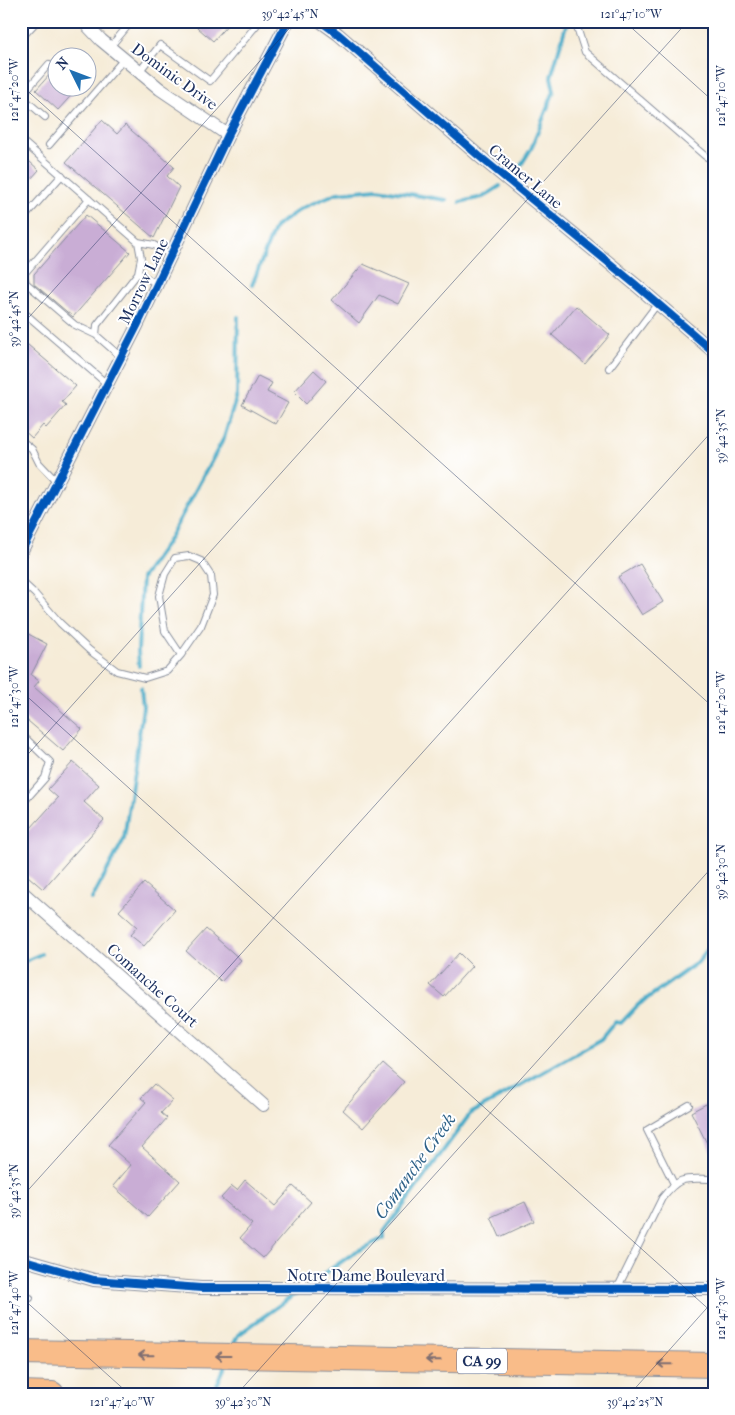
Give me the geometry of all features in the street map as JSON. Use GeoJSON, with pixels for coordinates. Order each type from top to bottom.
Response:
{"type":"FeatureCollection","features":[{"type":"Feature","properties":{"kind":"highway","name":"CA 99"},"geometry":{"type":"LineString","coordinates":[[21,1352],[714,1365]]}},
{"type":"Feature","properties":{"kind":"highway"},"geometry":{"type":"LineString","coordinates":[[21,1393],[52,1394]]}},
{"type":"Feature","properties":{"kind":"street"},"geometry":{"type":"LineString","coordinates":[[21,34],[33,21]]}},
{"type":"Feature","properties":{"kind":"street","name":"Dominic Drive"},"geometry":{"type":"LineString","coordinates":[[83,21],[110,47],[160,89],[228,134]]}},
{"type":"Feature","properties":{"kind":"street","name":"Morrow Lane"},"geometry":{"type":"LineString","coordinates":[[22,550],[121,357],[228,134],[288,21]]}},
{"type":"Feature","properties":{"kind":"street","name":"Cramer Lane"},"geometry":{"type":"LineString","coordinates":[[320,21],[338,34],[479,156],[658,303],[714,352]]}},
{"type":"Feature","properties":{"kind":"street","name":"Comanche Court"},"geometry":{"type":"LineString","coordinates":[[21,891],[263,1105]]}},
{"type":"Feature","properties":{"kind":"street","name":"Notre Dame Boulevard"},"geometry":{"type":"LineString","coordinates":[[21,1259],[94,1280],[201,1288],[714,1289]]}},
{"type":"Feature","properties":{"kind":"lane"},"geometry":{"type":"LineString","coordinates":[[110,47],[130,24],[122,21]]}},
{"type":"Feature","properties":{"kind":"lane"},"geometry":{"type":"LineString","coordinates":[[139,72],[160,45],[210,80],[260,21]]}},
{"type":"Feature","properties":{"kind":"lane"},"geometry":{"type":"LineString","coordinates":[[575,21],[586,52],[705,156],[714,161]]}},
{"type":"Feature","properties":{"kind":"lane"},"geometry":{"type":"LineString","coordinates":[[49,145],[124,59]]}},
{"type":"Feature","properties":{"kind":"lane"},"geometry":{"type":"LineString","coordinates":[[45,117],[21,96],[48,65]]}},
{"type":"Feature","properties":{"kind":"lane"},"geometry":{"type":"LineString","coordinates":[[21,78],[30,86]]}},
{"type":"Feature","properties":{"kind":"lane"},"geometry":{"type":"LineString","coordinates":[[21,140],[138,242],[154,245],[171,255]]}},
{"type":"Feature","properties":{"kind":"lane"},"geometry":{"type":"LineString","coordinates":[[21,221],[62,175]]}},
{"type":"Feature","properties":{"kind":"lane"},"geometry":{"type":"LineString","coordinates":[[89,199],[24,274],[26,283],[75,325],[96,335],[121,357]]}},
{"type":"Feature","properties":{"kind":"lane"},"geometry":{"type":"LineString","coordinates":[[96,335],[97,325],[138,273],[141,258],[138,242]]}},
{"type":"Feature","properties":{"kind":"lane"},"geometry":{"type":"LineString","coordinates":[[138,273],[157,284]]}},
{"type":"Feature","properties":{"kind":"lane"},"geometry":{"type":"LineString","coordinates":[[609,368],[658,303]]}},
{"type":"Feature","properties":{"kind":"lane"},"geometry":{"type":"LineString","coordinates":[[21,310],[107,384]]}},
{"type":"Feature","properties":{"kind":"lane"},"geometry":{"type":"LineString","coordinates":[[21,440],[32,449],[39,463],[57,482]]}},
{"type":"Feature","properties":{"kind":"lane"},"geometry":{"type":"LineString","coordinates":[[21,581],[60,623],[89,650],[117,671],[144,678],[167,671],[181,655],[201,626],[213,595],[211,576],[201,561],[189,556],[175,558],[165,574],[159,596],[165,631],[181,655]]}},
{"type":"Feature","properties":{"kind":"lane"},"geometry":{"type":"LineString","coordinates":[[21,734],[50,762],[44,778],[21,805]]}},
{"type":"Feature","properties":{"kind":"lane"},"geometry":{"type":"LineString","coordinates":[[674,1184],[647,1130],[689,1105]]}},
{"type":"Feature","properties":{"kind":"lane"},"geometry":{"type":"LineString","coordinates":[[617,1289],[662,1198],[674,1184],[687,1179],[714,1179]]}},
{"type":"Feature","properties":{"kind":"lane"},"geometry":{"type":"LineString","coordinates":[[21,1296],[30,1298]]}},
{"type":"Feature","properties":{"kind":"building"},"geometry":{"type":"Polygon","coordinates":[[[190,21],[231,21],[213,41],[190,21]]]}},
{"type":"Feature","properties":{"kind":"building"},"geometry":{"type":"Polygon","coordinates":[[[48,76],[48,98],[69,98],[58,110],[36,90],[48,76]]]}},
{"type":"Feature","properties":{"kind":"building"},"geometry":{"type":"Polygon","coordinates":[[[102,120],[117,134],[125,125],[174,167],[167,176],[179,187],[154,238],[66,162],[102,120]]]}},
{"type":"Feature","properties":{"kind":"building"},"geometry":{"type":"Polygon","coordinates":[[[21,154],[39,170],[21,190],[21,154]]]}},
{"type":"Feature","properties":{"kind":"building"},"geometry":{"type":"Polygon","coordinates":[[[86,215],[130,252],[73,317],[34,284],[34,274],[86,215]]]}},
{"type":"Feature","properties":{"kind":"building"},"geometry":{"type":"Polygon","coordinates":[[[363,264],[409,284],[398,304],[379,295],[359,323],[332,300],[363,264]]]}},
{"type":"Feature","properties":{"kind":"building"},"geometry":{"type":"Polygon","coordinates":[[[576,306],[610,335],[585,364],[552,335],[576,306]]]}},
{"type":"Feature","properties":{"kind":"building"},"geometry":{"type":"Polygon","coordinates":[[[21,339],[76,386],[62,402],[66,405],[46,428],[43,425],[32,438],[21,428],[21,339]]]}},
{"type":"Feature","properties":{"kind":"building"},"geometry":{"type":"Polygon","coordinates":[[[314,370],[326,381],[306,404],[294,392],[314,370]]]}},
{"type":"Feature","properties":{"kind":"building"},"geometry":{"type":"Polygon","coordinates":[[[258,376],[272,383],[267,392],[288,403],[276,424],[242,405],[258,376]]]}},
{"type":"Feature","properties":{"kind":"building"},"geometry":{"type":"Polygon","coordinates":[[[640,564],[663,602],[642,615],[618,577],[640,564]]]}},
{"type":"Feature","properties":{"kind":"building"},"geometry":{"type":"Polygon","coordinates":[[[21,630],[47,644],[31,675],[39,681],[34,687],[82,729],[63,751],[21,715],[21,630]]]}},
{"type":"Feature","properties":{"kind":"building"},"geometry":{"type":"Polygon","coordinates":[[[73,762],[99,785],[84,802],[104,820],[43,889],[21,870],[21,839],[58,798],[48,789],[73,762]]]}},
{"type":"Feature","properties":{"kind":"building"},"geometry":{"type":"Polygon","coordinates":[[[144,883],[175,910],[144,946],[130,935],[137,927],[119,911],[144,883]]]}},
{"type":"Feature","properties":{"kind":"building"},"geometry":{"type":"Polygon","coordinates":[[[206,929],[241,960],[221,982],[186,951],[206,929]]]}},
{"type":"Feature","properties":{"kind":"building"},"geometry":{"type":"Polygon","coordinates":[[[459,953],[472,966],[444,997],[430,985],[459,953]]]}},
{"type":"Feature","properties":{"kind":"building"},"geometry":{"type":"Polygon","coordinates":[[[383,1064],[404,1082],[363,1128],[343,1110],[383,1064]]]}},
{"type":"Feature","properties":{"kind":"building"},"geometry":{"type":"Polygon","coordinates":[[[154,1084],[173,1100],[161,1113],[167,1118],[142,1147],[180,1181],[148,1217],[113,1186],[131,1165],[108,1145],[146,1102],[141,1098],[154,1084]]]}},
{"type":"Feature","properties":{"kind":"building"},"geometry":{"type":"Polygon","coordinates":[[[706,1104],[714,1120],[714,1157],[691,1112],[706,1104]]]}},
{"type":"Feature","properties":{"kind":"building"},"geometry":{"type":"Polygon","coordinates":[[[245,1180],[275,1206],[293,1186],[311,1202],[263,1258],[240,1238],[252,1224],[221,1198],[232,1186],[237,1190],[245,1180]]]}},
{"type":"Feature","properties":{"kind":"building"},"geometry":{"type":"Polygon","coordinates":[[[525,1202],[534,1221],[500,1237],[491,1217],[525,1202]]]}},
{"type":"Feature","properties":{"kind":"waterway"},"geometry":{"type":"LineString","coordinates":[[512,179],[531,149],[554,91],[551,77],[566,21]]}},
{"type":"Feature","properties":{"kind":"waterway"},"geometry":{"type":"LineString","coordinates":[[460,202],[483,197],[500,186]]}},
{"type":"Feature","properties":{"kind":"waterway"},"geometry":{"type":"LineString","coordinates":[[252,285],[275,227],[302,208],[337,193],[377,189],[446,200]]}},
{"type":"Feature","properties":{"kind":"waterway"},"geometry":{"type":"LineString","coordinates":[[139,666],[138,651],[142,578],[168,541],[224,438],[237,395],[238,317]]}},
{"type":"Feature","properties":{"kind":"waterway"},"geometry":{"type":"LineString","coordinates":[[92,899],[124,839],[143,707],[141,688]]}},
{"type":"Feature","properties":{"kind":"waterway","name":"Comanche Creek"},"geometry":{"type":"LineString","coordinates":[[310,1284],[355,1252],[384,1238],[384,1232],[470,1114],[601,1039],[615,1022],[621,1023],[638,1005],[698,962],[714,941]]}},
{"type":"Feature","properties":{"kind":"waterway"},"geometry":{"type":"LineString","coordinates":[[21,963],[41,954]]}},
{"type":"Feature","properties":{"kind":"waterway","name":"Comanche Creek"},"geometry":{"type":"LineString","coordinates":[[232,1348],[238,1335],[298,1292]]}},
{"type":"Feature","properties":{"kind":"waterway","name":"Comanche Creek"},"geometry":{"type":"LineString","coordinates":[[213,1394],[226,1364]]}},
{"type":"Feature","properties":{"kind":"cycle path"},"geometry":{"type":"LineString","coordinates":[[21,552],[137,326],[228,135],[288,21]]}},
{"type":"Feature","properties":{"kind":"cycle path"},"geometry":{"type":"LineString","coordinates":[[320,21],[338,34],[479,156],[714,352]]}},
{"type":"Feature","properties":{"kind":"cycle path"},"geometry":{"type":"LineString","coordinates":[[21,1259],[94,1280],[201,1288],[714,1289]]}}]}
